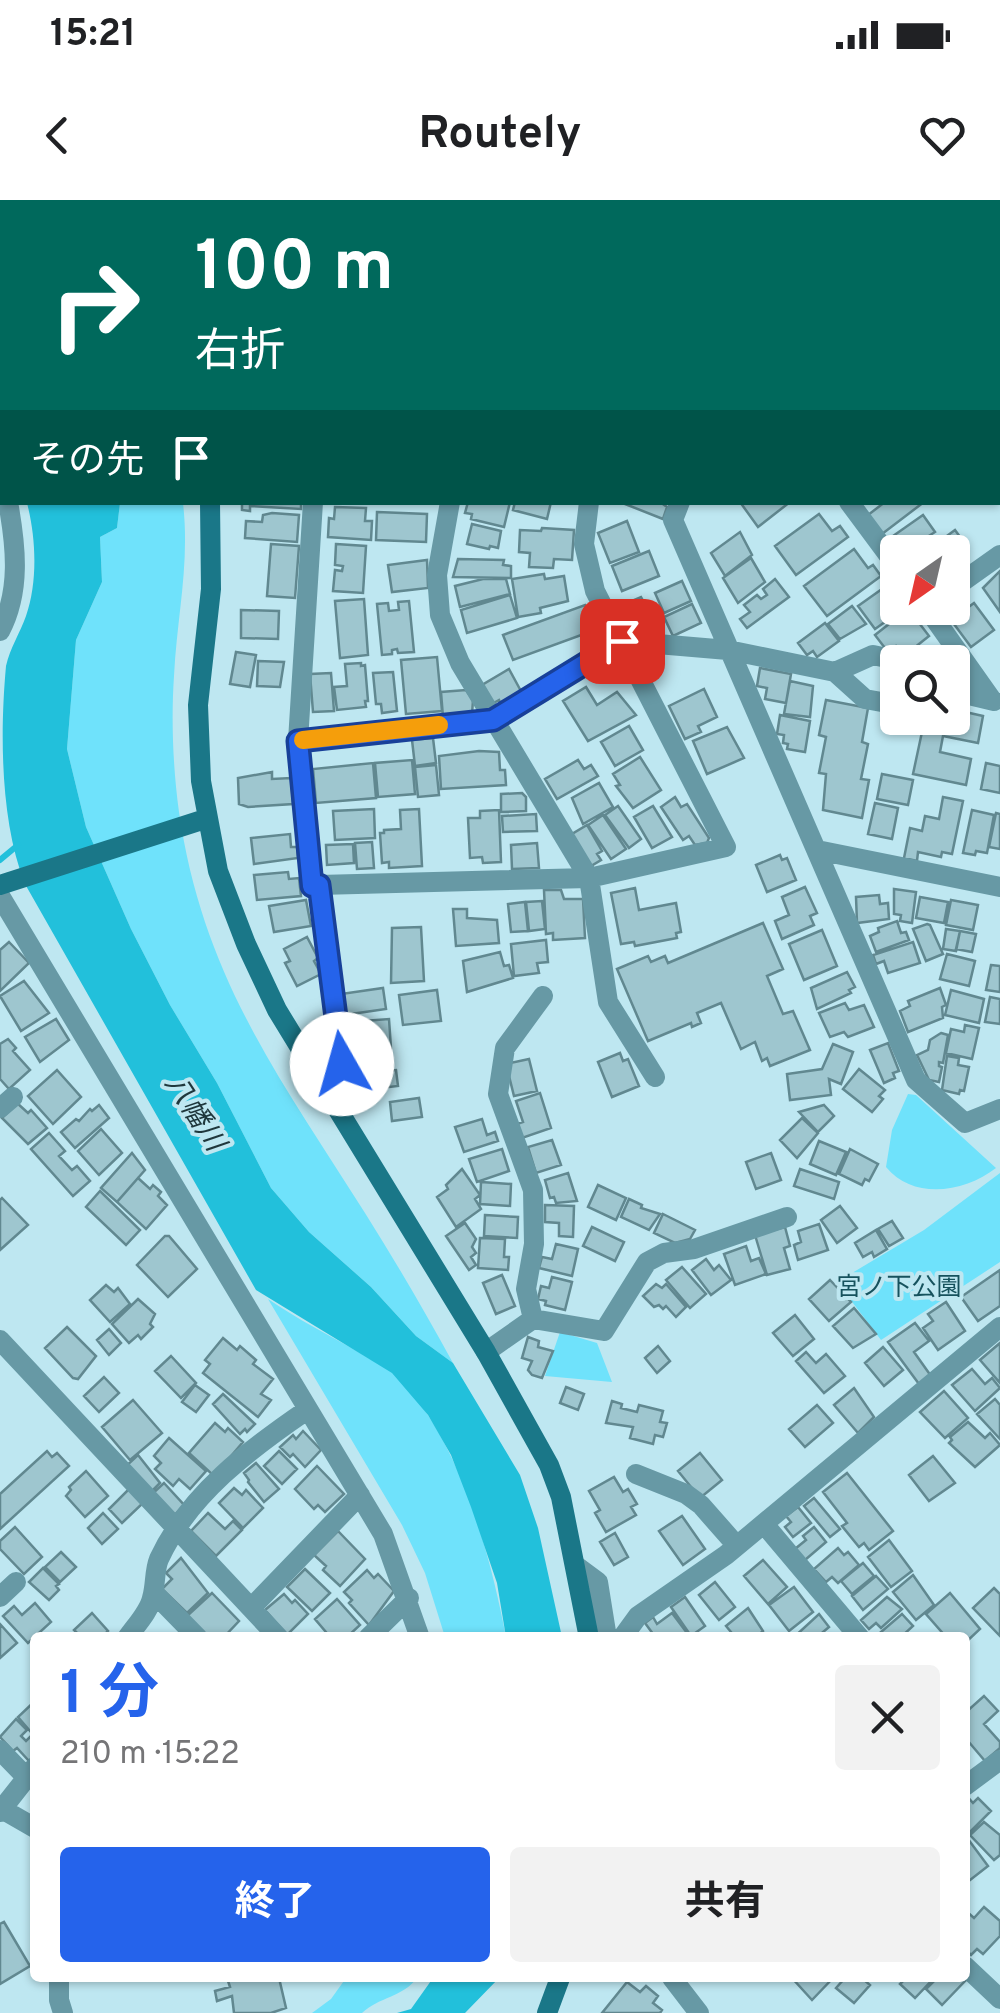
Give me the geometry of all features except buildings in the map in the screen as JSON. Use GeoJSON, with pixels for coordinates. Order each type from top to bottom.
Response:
{"type":"FeatureCollection","features":[{"type":"Feature","properties":{"kind":"street"},"geometry":{"type":"LineString","coordinates":[[0,632],[14,592],[15,551],[8,505]]}},
{"type":"Feature","properties":{"kind":"street"},"geometry":{"type":"LineString","coordinates":[[210,505],[211,589],[198,705],[202,820],[218,872],[277,1010],[486,1352],[549,1466],[561,1497],[588,1632]]}},
{"type":"Feature","properties":{"kind":"street"},"geometry":{"type":"LineString","coordinates":[[313,505],[298,741],[312,886],[589,878],[726,846],[595,591],[584,544],[589,505]]}},
{"type":"Feature","properties":{"kind":"street"},"geometry":{"type":"LineString","coordinates":[[449,505],[436,574],[440,614],[460,663],[589,878],[608,1002],[655,1077]]}},
{"type":"Feature","properties":{"kind":"street"},"geometry":{"type":"LineString","coordinates":[[679,505],[673,520],[916,1080],[965,1123],[1000,1109]]}},
{"type":"Feature","properties":{"kind":"street"},"geometry":{"type":"LineString","coordinates":[[851,505],[880,544]]}},
{"type":"Feature","properties":{"kind":"street"},"geometry":{"type":"LineString","coordinates":[[970,576],[1000,554]]}},
{"type":"Feature","properties":{"kind":"street"},"geometry":{"type":"LineString","coordinates":[[940,625],[996,701]]}},
{"type":"Feature","properties":{"kind":"street"},"geometry":{"type":"LineString","coordinates":[[298,741],[493,720],[622,641],[728,650],[835,672],[864,698],[880,701]]}},
{"type":"Feature","properties":{"kind":"street"},"geometry":{"type":"LineString","coordinates":[[835,672],[873,655],[880,657]]}},
{"type":"Feature","properties":{"kind":"street"},"geometry":{"type":"LineString","coordinates":[[970,695],[996,701]]}},
{"type":"Feature","properties":{"kind":"street"},"geometry":{"type":"LineString","coordinates":[[0,885],[202,820]]}},
{"type":"Feature","properties":{"kind":"street"},"geometry":{"type":"LineString","coordinates":[[817,850],[1000,887]]}},
{"type":"Feature","properties":{"kind":"street"},"geometry":{"type":"LineString","coordinates":[[319,885],[342,1064]]}},
{"type":"Feature","properties":{"kind":"street"},"geometry":{"type":"LineString","coordinates":[[0,896],[383,1534],[418,1632]]}},
{"type":"Feature","properties":{"kind":"street"},"geometry":{"type":"LineString","coordinates":[[533,1319],[526,1289],[534,1244],[533,1190],[498,1094],[505,1048],[543,996]]}},
{"type":"Feature","properties":{"kind":"street"},"geometry":{"type":"LineString","coordinates":[[486,1352],[533,1319],[604,1331],[647,1262],[655,1256],[694,1249],[788,1217]]}},
{"type":"Feature","properties":{"kind":"street"},"geometry":{"type":"LineString","coordinates":[[626,1632],[638,1616],[737,1546],[1000,1327]]}},
{"type":"Feature","properties":{"kind":"street"},"geometry":{"type":"LineString","coordinates":[[0,1340],[273,1632]]}},
{"type":"Feature","properties":{"kind":"street"},"geometry":{"type":"LineString","coordinates":[[131,1632],[151,1603],[157,1564],[176,1530],[238,1459],[307,1410]]}},
{"type":"Feature","properties":{"kind":"street"},"geometry":{"type":"LineString","coordinates":[[636,1474],[686,1494],[701,1505],[737,1546]]}},
{"type":"Feature","properties":{"kind":"street"},"geometry":{"type":"LineString","coordinates":[[251,1608],[360,1495]]}},
{"type":"Feature","properties":{"kind":"street"},"geometry":{"type":"LineString","coordinates":[[764,1524],[855,1632]]}},
{"type":"Feature","properties":{"kind":"street"},"geometry":{"type":"LineString","coordinates":[[575,1565],[598,1582],[606,1632]]}},
{"type":"Feature","properties":{"kind":"street"},"geometry":{"type":"LineString","coordinates":[[0,1597],[16,1582]]}},
{"type":"Feature","properties":{"kind":"street"},"geometry":{"type":"LineString","coordinates":[[154,1593],[192,1632]]}},
{"type":"Feature","properties":{"kind":"street"},"geometry":{"type":"LineString","coordinates":[[374,1632],[408,1598]]}},
{"type":"Feature","properties":{"kind":"street"},"geometry":{"type":"LineString","coordinates":[[0,1750],[30,1772]]}},
{"type":"Feature","properties":{"kind":"street"},"geometry":{"type":"LineString","coordinates":[[970,1775],[1000,1760]]}},
{"type":"Feature","properties":{"kind":"street"},"geometry":{"type":"LineString","coordinates":[[30,1774],[1,1811],[30,1826]]}},
{"type":"Feature","properties":{"kind":"street"},"geometry":{"type":"LineString","coordinates":[[970,1971],[1000,1998]]}},
{"type":"Feature","properties":{"kind":"street"},"geometry":{"type":"LineString","coordinates":[[59,1982],[64,2013]]}},
{"type":"Feature","properties":{"kind":"street"},"geometry":{"type":"LineString","coordinates":[[547,2013],[559,1982]]}},
{"type":"Feature","properties":{"kind":"street"},"geometry":{"type":"LineString","coordinates":[[675,1982],[699,2013]]}},
{"type":"Feature","properties":{"kind":"green space"},"geometry":{"type":"Polygon","coordinates":[[[120,505],[183,505],[185,548],[173,693],[174,761],[190,871],[206,925],[226,976],[275,1070],[388,1250],[453,1363],[416,1336],[371,1287],[309,1232],[271,1188],[131,929],[86,827],[67,749],[76,640],[102,582],[100,537],[117,528],[120,505]]]}},
{"type":"Feature","properties":{"kind":"green space"},"geometry":{"type":"Polygon","coordinates":[[[908,1094],[916,1095],[996,1168],[970,1183],[940,1189],[925,1189],[897,1178],[886,1167],[892,1130],[908,1094]]]}},
{"type":"Feature","properties":{"kind":"green space","name":"宮ノ下公園"},"geometry":{"type":"Polygon","coordinates":[[[1000,1173],[1000,1262],[881,1340],[837,1282],[924,1230],[1000,1173]]]}},
{"type":"Feature","properties":{"kind":"green space"},"geometry":{"type":"Polygon","coordinates":[[[268,1299],[389,1370],[416,1398],[436,1428],[468,1496],[491,1569],[505,1632],[443,1632],[425,1573],[402,1525],[268,1299]]]}},
{"type":"Feature","properties":{"kind":"green space"},"geometry":{"type":"Polygon","coordinates":[[[560,1332],[597,1343],[612,1382],[545,1376],[560,1332]]]}},
{"type":"Feature","properties":{"kind":"green space"},"geometry":{"type":"Polygon","coordinates":[[[343,1982],[413,1982],[362,2013],[312,2013],[331,1999],[343,1982]]]}},
{"type":"Feature","properties":{"kind":"water","name":"八幡川"},"geometry":{"type":"Polygon","coordinates":[[[27,505],[120,505],[117,528],[100,537],[102,582],[76,640],[67,749],[86,827],[131,929],[271,1188],[309,1232],[371,1287],[416,1336],[453,1363],[520,1475],[538,1528],[561,1632],[505,1632],[497,1583],[451,1455],[428,1415],[392,1373],[256,1290],[25,884],[6,805],[3,719],[6,666],[26,616],[32,588],[32,530],[27,505]]]}},
{"type":"Feature","properties":{"kind":"water"},"geometry":{"type":"Polygon","coordinates":[[[430,1982],[495,1982],[465,2013],[397,2013],[411,2009],[430,1982]]]}},
{"type":"Feature","properties":{"kind":"waterway"},"geometry":{"type":"LineString","coordinates":[[0,860],[18,845]]}},
{"type":"Feature","properties":{"kind":"slow traffic"},"geometry":{"type":"LineString","coordinates":[[303,740],[439,725]]}},
{"type":"Feature","properties":{"kind":"route"},"geometry":{"type":"LineString","coordinates":[[342,1064],[319,885],[312,886],[298,741],[493,720],[622,641]]}}]}
